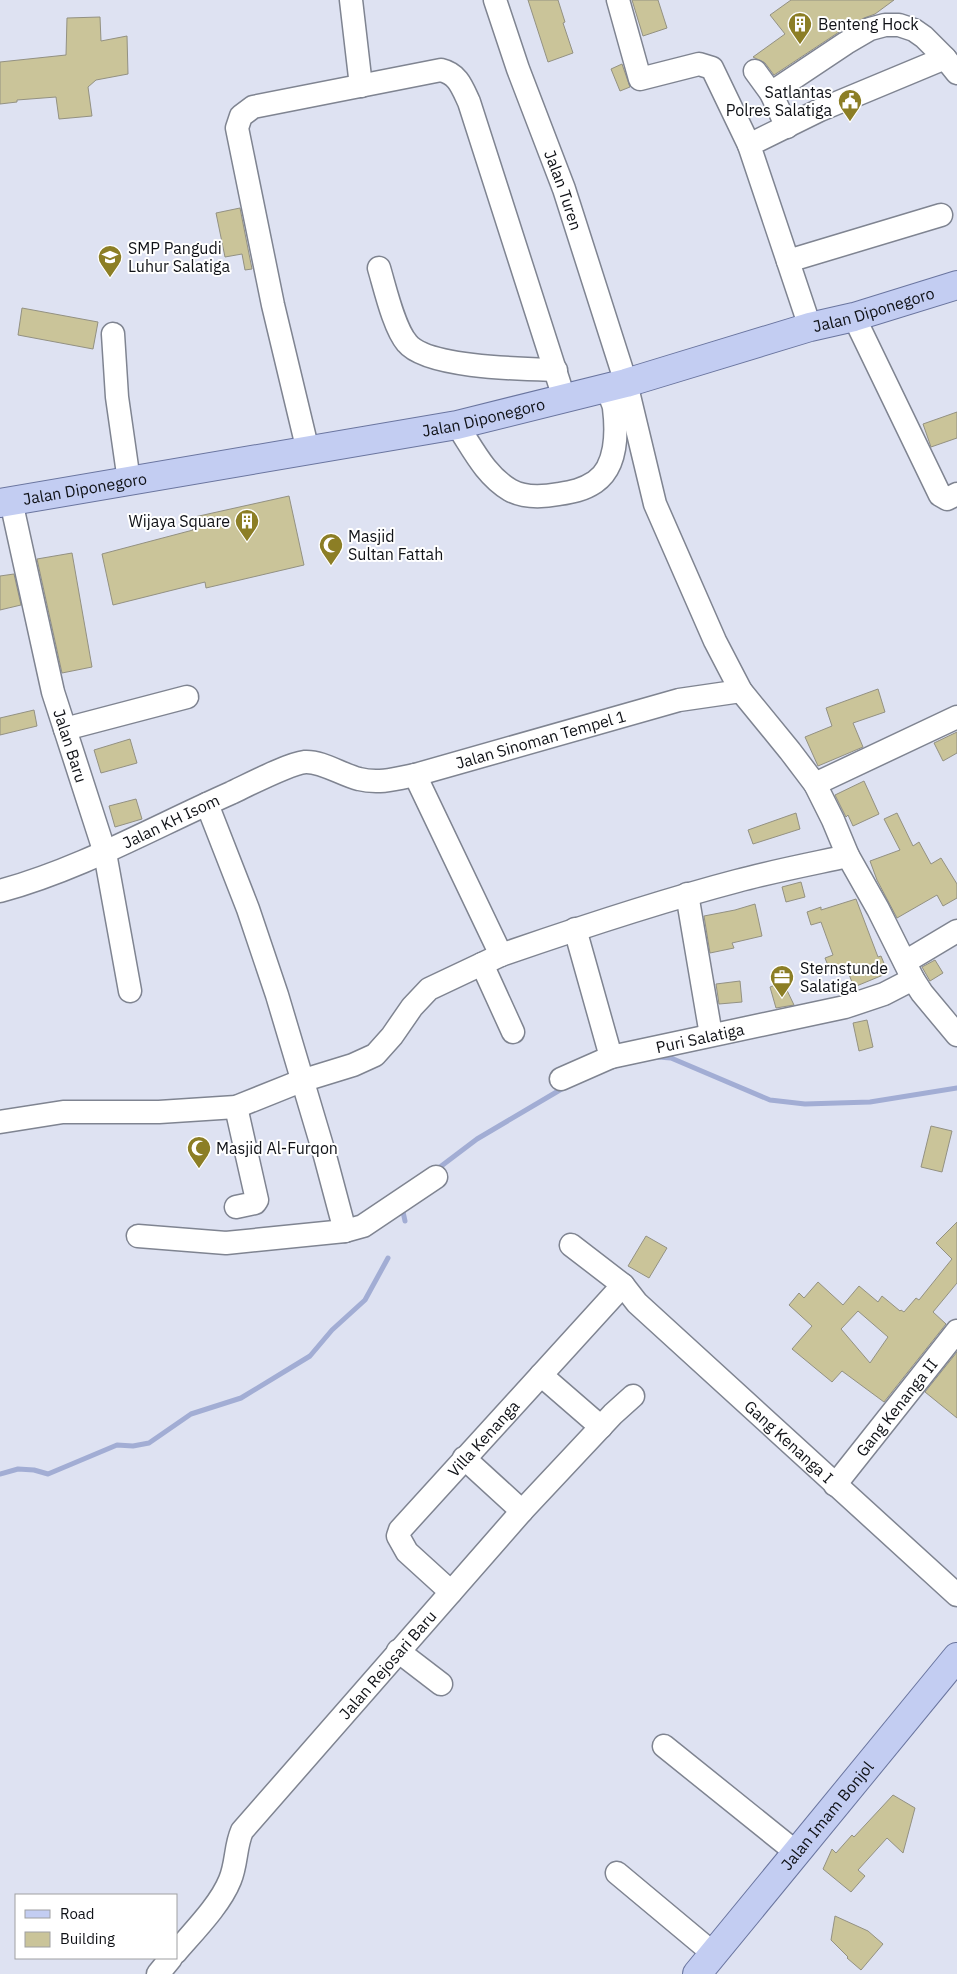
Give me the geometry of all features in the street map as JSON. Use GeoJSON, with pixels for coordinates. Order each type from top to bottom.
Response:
{"type":"FeatureCollection","features":[{"type":"Feature","properties":{"kind":"main road","name":"Jalan Diponegoro"},"geometry":{"type":"LineString","coordinates":[[6,502],[457,425],[616,385],[810,327],[854,317],[957,285]]}},
{"type":"Feature","properties":{"kind":"main road","name":"Jalan Imam Bonjol"},"geometry":{"type":"LineString","coordinates":[[706,1964],[953,1669]]}},
{"type":"Feature","properties":{"kind":"street"},"geometry":{"type":"LineString","coordinates":[[352,0],[361,86]]}},
{"type":"Feature","properties":{"kind":"street","name":"Jalan Turen"},"geometry":{"type":"LineString","coordinates":[[495,0],[518,69],[564,189],[616,385]]}},
{"type":"Feature","properties":{"kind":"street"},"geometry":{"type":"LineString","coordinates":[[618,0],[640,79],[698,64],[712,68],[749,145],[810,327]]}},
{"type":"Feature","properties":{"kind":"street"},"geometry":{"type":"LineString","coordinates":[[749,145],[820,110],[951,66],[924,37],[914,30],[885,25],[870,29],[846,43],[771,93]]}},
{"type":"Feature","properties":{"kind":"street"},"geometry":{"type":"LineString","coordinates":[[308,451],[273,305],[237,128],[241,116],[253,107],[440,70],[449,72],[460,81],[469,102],[564,398]]}},
{"type":"Feature","properties":{"kind":"street"},"geometry":{"type":"LineString","coordinates":[[755,71],[771,93],[787,127]]}},
{"type":"Feature","properties":{"kind":"street"},"geometry":{"type":"LineString","coordinates":[[788,261],[941,216]]}},
{"type":"Feature","properties":{"kind":"street"},"geometry":{"type":"LineString","coordinates":[[378,268],[399,330],[407,344],[420,353],[441,359],[502,369],[556,370]]}},
{"type":"Feature","properties":{"kind":"street"},"geometry":{"type":"LineString","coordinates":[[854,317],[940,495],[947,499],[957,494]]}},
{"type":"Feature","properties":{"kind":"street"},"geometry":{"type":"LineString","coordinates":[[113,334],[116,397],[129,481]]}},
{"type":"Feature","properties":{"kind":"street"},"geometry":{"type":"LineString","coordinates":[[457,425],[483,467],[511,490],[525,495],[545,497],[580,490],[596,481],[611,464],[615,434],[614,406],[616,385]]}},
{"type":"Feature","properties":{"kind":"street"},"geometry":{"type":"LineString","coordinates":[[616,385],[654,504],[715,641],[740,691],[815,784],[848,856],[909,970],[922,993],[957,1036]]}},
{"type":"Feature","properties":{"kind":"street","name":"Jalan Baru"},"geometry":{"type":"LineString","coordinates":[[6,502],[53,692],[105,853],[130,990]]}},
{"type":"Feature","properties":{"kind":"street","name":"Jalan Sinoman Tempel 1"},"geometry":{"type":"LineString","coordinates":[[342,774],[360,780],[380,782],[415,775],[679,700],[740,691]]}},
{"type":"Feature","properties":{"kind":"street"},"geometry":{"type":"LineString","coordinates":[[65,729],[187,697]]}},
{"type":"Feature","properties":{"kind":"street"},"geometry":{"type":"LineString","coordinates":[[815,784],[957,717]]}},
{"type":"Feature","properties":{"kind":"street","name":"Jalan KH Isom"},"geometry":{"type":"LineString","coordinates":[[0,890],[18,886],[105,853],[287,768],[305,762],[324,766],[342,774]]}},
{"type":"Feature","properties":{"kind":"street"},"geometry":{"type":"LineString","coordinates":[[415,775],[492,960],[513,1032]]}},
{"type":"Feature","properties":{"kind":"street"},"geometry":{"type":"LineString","coordinates":[[207,804],[248,909],[348,1226]]}},
{"type":"Feature","properties":{"kind":"street"},"geometry":{"type":"LineString","coordinates":[[0,1122],[63,1112],[159,1112],[236,1107],[301,1081],[353,1065],[375,1054],[392,1036],[420,998],[429,989],[492,960],[575,929],[687,894],[739,880],[848,856]]}},
{"type":"Feature","properties":{"kind":"street"},"geometry":{"type":"LineString","coordinates":[[687,894],[711,1035]]}},
{"type":"Feature","properties":{"kind":"street"},"geometry":{"type":"LineString","coordinates":[[575,929],[611,1057]]}},
{"type":"Feature","properties":{"kind":"street","name":"Puri Salatiga"},"geometry":{"type":"LineString","coordinates":[[561,1078],[611,1057],[866,1001],[909,970],[957,931]]}},
{"type":"Feature","properties":{"kind":"street"},"geometry":{"type":"LineString","coordinates":[[236,1107],[257,1200],[255,1203],[236,1207]]}},
{"type":"Feature","properties":{"kind":"street"},"geometry":{"type":"LineString","coordinates":[[138,1236],[226,1243],[348,1226],[405,1200],[436,1177]]}},
{"type":"Feature","properties":{"kind":"street"},"geometry":{"type":"LineString","coordinates":[[571,1244],[623,1285]]}},
{"type":"Feature","properties":{"kind":"street","name":"Villa Kenanga"},"geometry":{"type":"LineString","coordinates":[[451,1592],[407,1552],[398,1536],[400,1530],[623,1285]]}},
{"type":"Feature","properties":{"kind":"street","name":"Gang Kenanga I"},"geometry":{"type":"LineString","coordinates":[[623,1285],[636,1303],[957,1595]]}},
{"type":"Feature","properties":{"kind":"street","name":"Gang Kenanga II"},"geometry":{"type":"LineString","coordinates":[[835,1485],[957,1331]]}},
{"type":"Feature","properties":{"kind":"street"},"geometry":{"type":"LineString","coordinates":[[541,1375],[601,1427]]}},
{"type":"Feature","properties":{"kind":"street","name":"Jalan Rejosari Baru"},"geometry":{"type":"LineString","coordinates":[[178,1950],[219,1900],[230,1882],[236,1864],[237,1841],[242,1830],[522,1511],[633,1396]]}},
{"type":"Feature","properties":{"kind":"street"},"geometry":{"type":"LineString","coordinates":[[464,1458],[522,1511]]}},
{"type":"Feature","properties":{"kind":"street"},"geometry":{"type":"LineString","coordinates":[[398,1651],[441,1684]]}},
{"type":"Feature","properties":{"kind":"street"},"geometry":{"type":"LineString","coordinates":[[664,1746],[797,1853]]}},
{"type":"Feature","properties":{"kind":"street"},"geometry":{"type":"LineString","coordinates":[[617,1873],[706,1964]]}},
{"type":"Feature","properties":{"kind":"street"},"geometry":{"type":"LineString","coordinates":[[158,1974],[170,1959]]}},
{"type":"Feature","properties":{"kind":"building"},"geometry":{"type":"Polygon","coordinates":[[[528,0],[558,0],[573,53],[548,62],[528,0]]]}},
{"type":"Feature","properties":{"kind":"building"},"geometry":{"type":"Polygon","coordinates":[[[632,0],[658,0],[667,28],[643,36],[632,0]]]}},
{"type":"Feature","properties":{"kind":"building","name":"Benteng Hock"},"geometry":{"type":"Polygon","coordinates":[[[791,0],[894,0],[875,14],[839,32],[774,75],[765,63],[753,57],[785,34],[770,15],[791,0]]]}},
{"type":"Feature","properties":{"kind":"building"},"geometry":{"type":"Polygon","coordinates":[[[100,17],[101,41],[127,36],[128,74],[96,80],[88,87],[92,116],[59,119],[56,97],[17,100],[17,102],[0,104],[0,62],[66,55],[67,18],[100,17]]]}},
{"type":"Feature","properties":{"kind":"building"},"geometry":{"type":"Polygon","coordinates":[[[622,64],[630,87],[620,91],[611,69],[622,64]]]}},
{"type":"Feature","properties":{"kind":"building"},"geometry":{"type":"Polygon","coordinates":[[[240,208],[252,269],[245,270],[242,254],[225,257],[216,213],[240,208]]]}},
{"type":"Feature","properties":{"kind":"building"},"geometry":{"type":"Polygon","coordinates":[[[22,308],[98,322],[93,349],[18,335],[22,308]]]}},
{"type":"Feature","properties":{"kind":"building"},"geometry":{"type":"Polygon","coordinates":[[[957,412],[957,438],[931,447],[923,424],[957,412]]]}},
{"type":"Feature","properties":{"kind":"building"},"geometry":{"type":"Polygon","coordinates":[[[289,496],[304,565],[206,588],[205,582],[113,605],[102,554],[193,530],[190,518],[289,496]]]}},
{"type":"Feature","properties":{"kind":"building"},"geometry":{"type":"Polygon","coordinates":[[[72,553],[92,667],[62,673],[37,559],[72,553]]]}},
{"type":"Feature","properties":{"kind":"building"},"geometry":{"type":"Polygon","coordinates":[[[14,574],[21,605],[0,610],[0,576],[14,574]]]}},
{"type":"Feature","properties":{"kind":"building"},"geometry":{"type":"Polygon","coordinates":[[[878,689],[885,712],[853,723],[863,747],[818,766],[805,737],[832,726],[826,708],[878,689]]]}},
{"type":"Feature","properties":{"kind":"building"},"geometry":{"type":"Polygon","coordinates":[[[34,710],[37,726],[0,735],[0,718],[34,710]]]}},
{"type":"Feature","properties":{"kind":"building"},"geometry":{"type":"Polygon","coordinates":[[[957,732],[957,753],[943,761],[934,743],[957,732]]]}},
{"type":"Feature","properties":{"kind":"building"},"geometry":{"type":"Polygon","coordinates":[[[130,739],[137,763],[101,773],[94,750],[130,739]]]}},
{"type":"Feature","properties":{"kind":"building"},"geometry":{"type":"Polygon","coordinates":[[[864,781],[879,814],[853,826],[848,815],[846,817],[835,795],[864,781]]]}},
{"type":"Feature","properties":{"kind":"building"},"geometry":{"type":"Polygon","coordinates":[[[136,799],[142,819],[115,827],[109,806],[136,799]]]}},
{"type":"Feature","properties":{"kind":"building"},"geometry":{"type":"Polygon","coordinates":[[[796,813],[800,829],[753,844],[748,830],[796,813]]]}},
{"type":"Feature","properties":{"kind":"building"},"geometry":{"type":"Polygon","coordinates":[[[897,813],[913,846],[919,842],[931,864],[941,858],[957,884],[957,898],[943,906],[937,895],[897,918],[877,880],[870,861],[900,850],[884,819],[897,813]]]}},
{"type":"Feature","properties":{"kind":"building"},"geometry":{"type":"Polygon","coordinates":[[[801,882],[805,897],[786,902],[782,887],[801,882]]]}},
{"type":"Feature","properties":{"kind":"building"},"geometry":{"type":"Polygon","coordinates":[[[856,899],[878,957],[881,956],[888,973],[854,987],[846,967],[831,973],[825,958],[833,955],[821,922],[811,925],[807,912],[821,907],[821,910],[856,899]]]}},
{"type":"Feature","properties":{"kind":"building"},"geometry":{"type":"Polygon","coordinates":[[[755,904],[762,936],[732,943],[734,948],[710,953],[704,916],[755,904]]]}},
{"type":"Feature","properties":{"kind":"building"},"geometry":{"type":"Polygon","coordinates":[[[935,960],[943,973],[930,981],[922,967],[935,960]]]}},
{"type":"Feature","properties":{"kind":"building"},"geometry":{"type":"Polygon","coordinates":[[[740,981],[742,1002],[719,1004],[716,984],[740,981]]]}},
{"type":"Feature","properties":{"kind":"building","name":"Sternstunde Salatiga"},"geometry":{"type":"Polygon","coordinates":[[[783,982],[794,1005],[776,1008],[770,987],[783,982]]]}},
{"type":"Feature","properties":{"kind":"building"},"geometry":{"type":"Polygon","coordinates":[[[867,1020],[873,1047],[859,1051],[853,1023],[867,1020]]]}},
{"type":"Feature","properties":{"kind":"building"},"geometry":{"type":"Polygon","coordinates":[[[931,1126],[952,1131],[942,1172],[921,1167],[931,1126]]]}},
{"type":"Feature","properties":{"kind":"building"},"geometry":{"type":"Polygon","coordinates":[[[957,1222],[957,1283],[933,1312],[946,1324],[884,1402],[842,1371],[832,1382],[792,1349],[812,1326],[789,1305],[799,1293],[804,1298],[818,1282],[843,1305],[859,1286],[878,1302],[882,1296],[900,1311],[904,1312],[916,1298],[919,1300],[952,1259],[936,1243],[957,1222]],[[858,1311],[841,1329],[870,1363],[888,1337],[858,1311]]]}},
{"type":"Feature","properties":{"kind":"building"},"geometry":{"type":"Polygon","coordinates":[[[646,1236],[667,1248],[649,1278],[628,1266],[646,1236]]]}},
{"type":"Feature","properties":{"kind":"building"},"geometry":{"type":"Polygon","coordinates":[[[957,1352],[957,1418],[925,1392],[957,1352]]]}},
{"type":"Feature","properties":{"kind":"building"},"geometry":{"type":"Polygon","coordinates":[[[893,1795],[915,1808],[903,1853],[887,1838],[858,1870],[865,1876],[851,1892],[823,1869],[832,1849],[836,1853],[852,1835],[854,1837],[893,1795]]]}},
{"type":"Feature","properties":{"kind":"building"},"geometry":{"type":"Polygon","coordinates":[[[835,1916],[868,1931],[883,1944],[861,1970],[831,1940],[835,1916]]]}},
{"type":"Feature","properties":{"kind":"waterway"},"geometry":{"type":"LineString","coordinates":[[658,1057],[671,1058],[770,1100],[805,1104],[870,1102],[957,1088]]}},
{"type":"Feature","properties":{"kind":"waterway"},"geometry":{"type":"LineString","coordinates":[[436,1170],[477,1139],[565,1087]]}},
{"type":"Feature","properties":{"kind":"waterway"},"geometry":{"type":"LineString","coordinates":[[402,1207],[405,1221]]}},
{"type":"Feature","properties":{"kind":"waterway"},"geometry":{"type":"LineString","coordinates":[[0,1474],[18,1469],[34,1470],[48,1474],[117,1445],[133,1446],[149,1443],[191,1414],[241,1398],[310,1356],[332,1330],[365,1300],[388,1258]]}},
{"type":"Feature","properties":{"kind":"place","name":"Benteng Hock"},"geometry":{"type":"Point","coordinates":[800,45]}},
{"type":"Feature","properties":{"kind":"place","name":"Satlantas Polres Salatiga"},"geometry":{"type":"Point","coordinates":[850,122]}},
{"type":"Feature","properties":{"kind":"place","name":"SMP Pangudi Luhur Salatiga"},"geometry":{"type":"Point","coordinates":[110,278]}},
{"type":"Feature","properties":{"kind":"place","name":"Wijaya Square"},"geometry":{"type":"Point","coordinates":[247,542]}},
{"type":"Feature","properties":{"kind":"place","name":"Masjid Sultan Fattah"},"geometry":{"type":"Point","coordinates":[331,566]}},
{"type":"Feature","properties":{"kind":"place","name":"Sternstunde Salatiga"},"geometry":{"type":"Point","coordinates":[782,998]}},
{"type":"Feature","properties":{"kind":"place","name":"Masjid Al-Furqon"},"geometry":{"type":"Point","coordinates":[199,1169]}}]}
